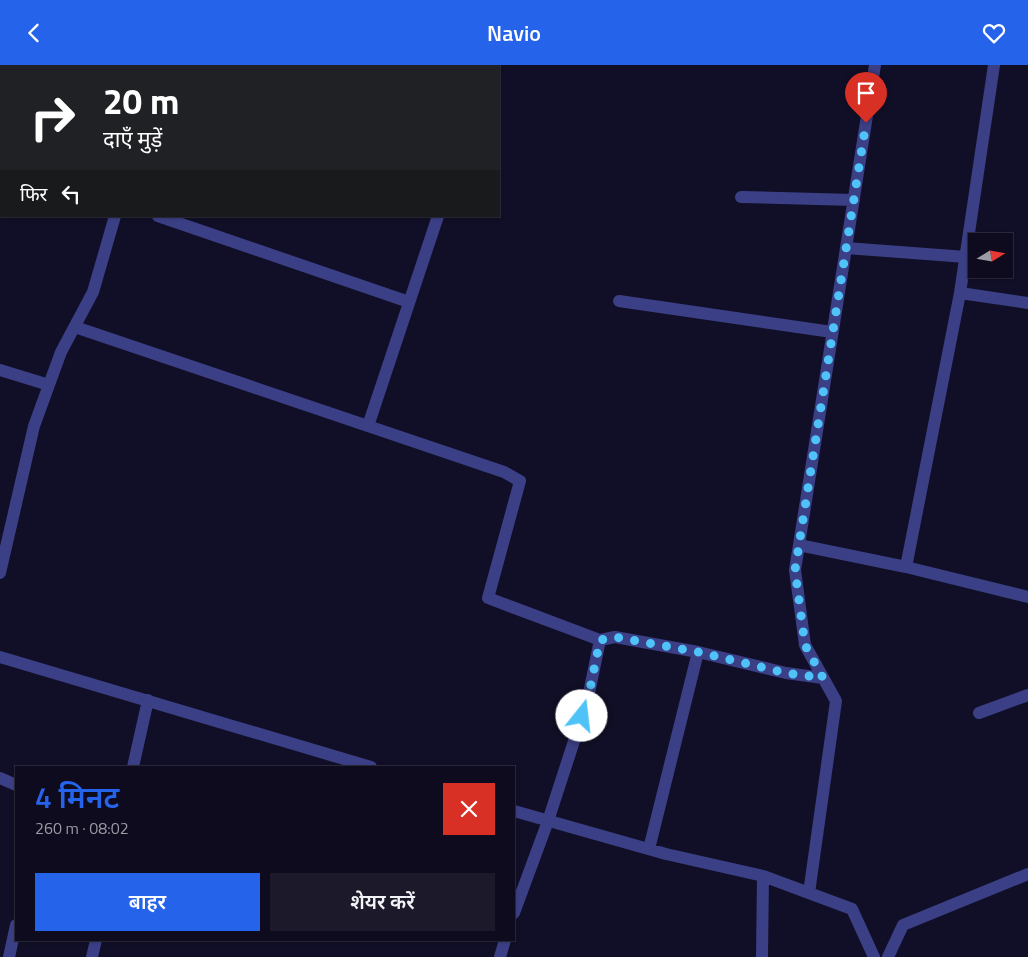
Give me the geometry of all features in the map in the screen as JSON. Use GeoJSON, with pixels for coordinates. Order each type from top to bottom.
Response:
{"type":"FeatureCollection","features":[{"type":"Feature","properties":{"kind":"street"},"geometry":{"type":"LineString","coordinates":[[809,893],[836,701],[805,645],[795,570],[876,65]]}},
{"type":"Feature","properties":{"kind":"street"},"geometry":{"type":"LineString","coordinates":[[906,567],[960,293],[994,65]]}},
{"type":"Feature","properties":{"kind":"street"},"geometry":{"type":"LineString","coordinates":[[741,197],[854,200]]}},
{"type":"Feature","properties":{"kind":"street"},"geometry":{"type":"LineString","coordinates":[[0,573],[34,426],[61,352],[93,292],[115,217]]}},
{"type":"Feature","properties":{"kind":"street"},"geometry":{"type":"LineString","coordinates":[[161,217],[409,302]]}},
{"type":"Feature","properties":{"kind":"street"},"geometry":{"type":"LineString","coordinates":[[368,426],[438,217]]}},
{"type":"Feature","properties":{"kind":"street"},"geometry":{"type":"LineString","coordinates":[[846,248],[966,257]]}},
{"type":"Feature","properties":{"kind":"street"},"geometry":{"type":"LineString","coordinates":[[960,293],[1028,303]]}},
{"type":"Feature","properties":{"kind":"street"},"geometry":{"type":"LineString","coordinates":[[619,301],[832,332]]}},
{"type":"Feature","properties":{"kind":"street"},"geometry":{"type":"LineString","coordinates":[[75,327],[504,472],[520,481],[488,598],[600,640],[615,637],[698,652],[786,673],[823,678]]}},
{"type":"Feature","properties":{"kind":"street"},"geometry":{"type":"LineString","coordinates":[[0,371],[49,385]]}},
{"type":"Feature","properties":{"kind":"street"},"geometry":{"type":"LineString","coordinates":[[798,545],[906,567],[1028,597]]}},
{"type":"Feature","properties":{"kind":"street"},"geometry":{"type":"LineString","coordinates":[[515,910],[548,821],[588,699],[600,640]]}},
{"type":"Feature","properties":{"kind":"street"},"geometry":{"type":"LineString","coordinates":[[648,849],[698,652]]}},
{"type":"Feature","properties":{"kind":"street"},"geometry":{"type":"LineString","coordinates":[[0,657],[368,766]]}},
{"type":"Feature","properties":{"kind":"street"},"geometry":{"type":"LineString","coordinates":[[979,713],[1028,695]]}},
{"type":"Feature","properties":{"kind":"street"},"geometry":{"type":"LineString","coordinates":[[133,766],[148,700]]}},
{"type":"Feature","properties":{"kind":"street"},"geometry":{"type":"LineString","coordinates":[[0,778],[15,785]]}},
{"type":"Feature","properties":{"kind":"street"},"geometry":{"type":"LineString","coordinates":[[515,811],[648,849],[763,876],[852,909],[874,957]]}},
{"type":"Feature","properties":{"kind":"street"},"geometry":{"type":"LineString","coordinates":[[888,957],[903,925],[1028,873]]}},
{"type":"Feature","properties":{"kind":"street"},"geometry":{"type":"LineString","coordinates":[[762,957],[763,876]]}},
{"type":"Feature","properties":{"kind":"street"},"geometry":{"type":"LineString","coordinates":[[9,957],[15,930]]}},
{"type":"Feature","properties":{"kind":"street"},"geometry":{"type":"LineString","coordinates":[[92,957],[96,941]]}},
{"type":"Feature","properties":{"kind":"street"},"geometry":{"type":"LineString","coordinates":[[500,957],[505,941]]}},
{"type":"Feature","properties":{"kind":"route"},"geometry":{"type":"LineString","coordinates":[[582,716],[588,699],[600,640],[615,637],[698,652],[786,673],[823,678],[805,645],[795,570],[866,123]]}}]}
